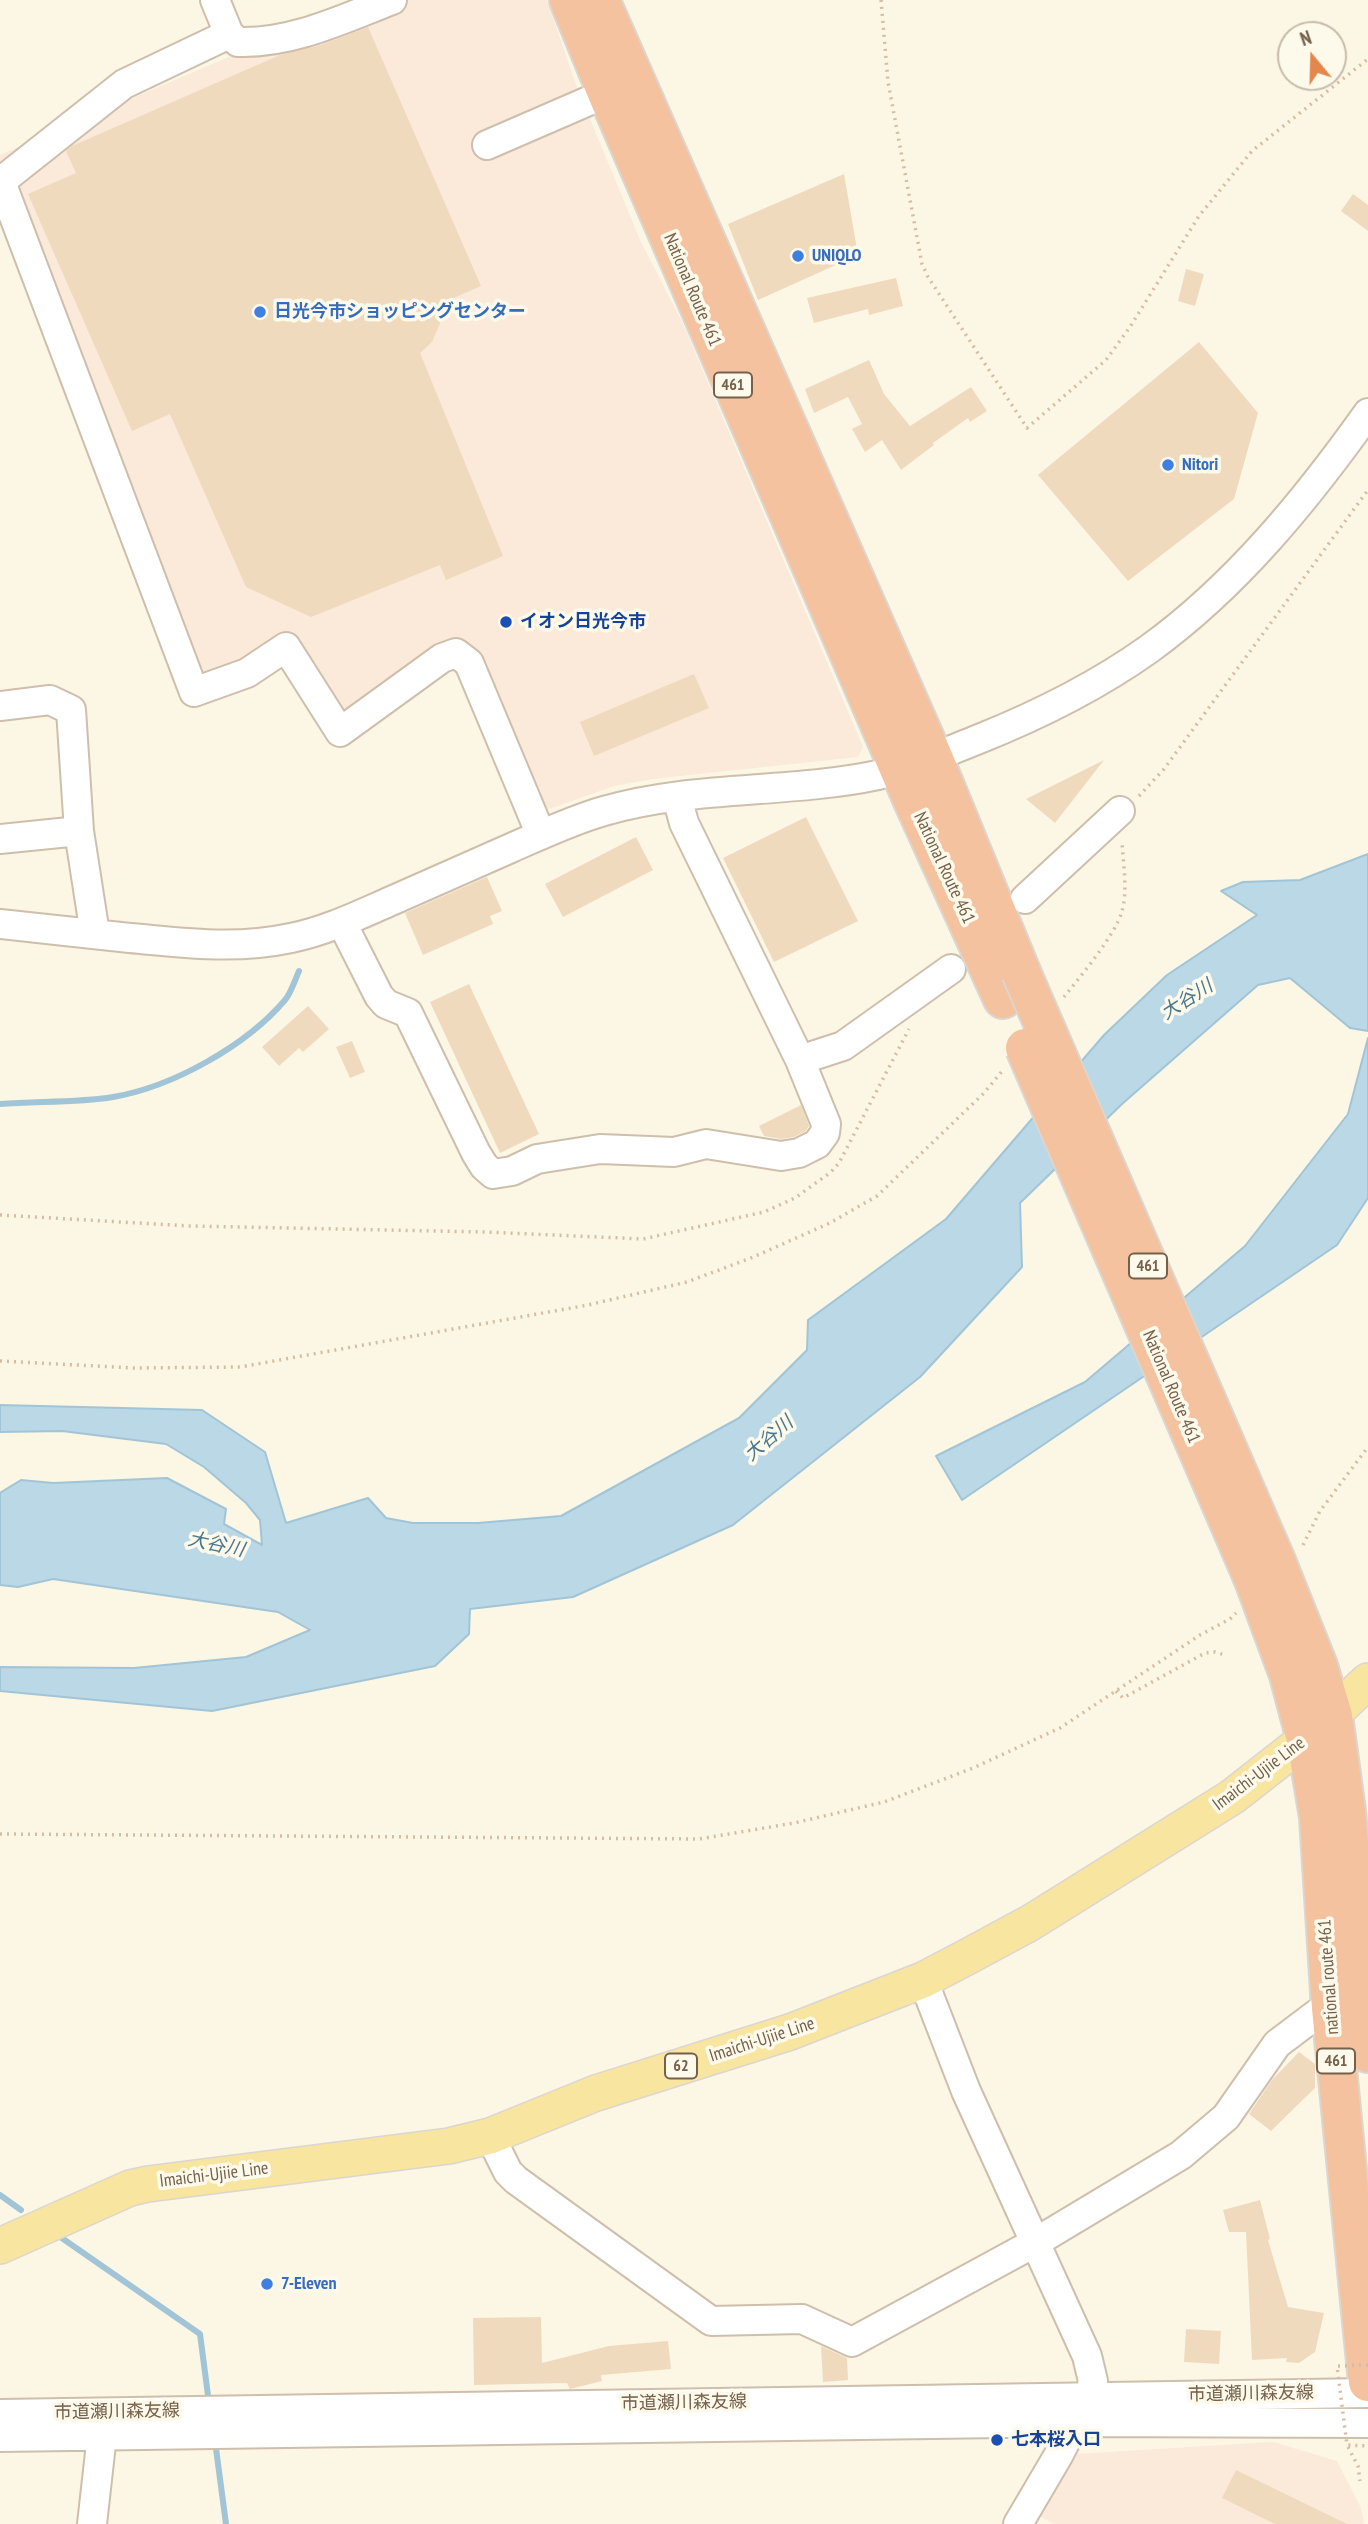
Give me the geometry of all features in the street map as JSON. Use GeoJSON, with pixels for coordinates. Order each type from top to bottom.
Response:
{"type":"FeatureCollection","features":[{"type":"Feature","properties":{"kind":"highway","name":"National Route 461"},"geometry":{"type":"LineString","coordinates":[[569,0],[607,93],[916,763]]}},
{"type":"Feature","properties":{"kind":"highway","name":"National Route 461"},"geometry":{"type":"LineString","coordinates":[[600,0],[916,763],[1268,1574],[1289,1675],[1320,1728]]}},
{"type":"Feature","properties":{"kind":"highway","name":"national route 461"},"geometry":{"type":"LineString","coordinates":[[1320,1728],[1346,1811],[1353,1994],[1353,2374]]}},
{"type":"Feature","properties":{"kind":"highway","name":"national route 461"},"geometry":{"type":"LineString","coordinates":[[1353,1994],[1368,2053]]}},
{"type":"Feature","properties":{"kind":"main road","name":"Imaichi-Ujiie Line"},"geometry":{"type":"LineString","coordinates":[[0,2246],[130,2188],[449,2146],[490,2136],[596,2092],[790,2032],[923,1980],[1030,1923],[1233,1797],[1320,1728],[1368,1681]]}},
{"type":"Feature","properties":{"kind":"street"},"geometry":{"type":"LineString","coordinates":[[215,0],[229,34],[238,43],[286,38],[392,0]]}},
{"type":"Feature","properties":{"kind":"street"},"geometry":{"type":"LineString","coordinates":[[229,34],[124,84],[4,179],[4,190],[194,692],[247,673],[286,647],[340,732],[442,658],[456,653],[468,663],[541,835]]}},
{"type":"Feature","properties":{"kind":"street"},"geometry":{"type":"LineString","coordinates":[[487,145],[607,93]]}},
{"type":"Feature","properties":{"kind":"street"},"geometry":{"type":"LineString","coordinates":[[0,925],[204,945],[246,946],[294,937],[342,923],[541,835],[601,812],[635,803],[677,797],[854,779],[916,763],[1058,704],[1123,666],[1173,631],[1276,532],[1368,413]]}},
{"type":"Feature","properties":{"kind":"street"},"geometry":{"type":"LineString","coordinates":[[0,706],[50,700],[71,710],[79,831],[95,934]]}},
{"type":"Feature","properties":{"kind":"street"},"geometry":{"type":"LineString","coordinates":[[342,923],[379,996],[386,1004],[408,1013],[476,1153],[493,1174],[501,1174],[537,1159],[600,1149],[674,1152],[706,1144],[766,1156],[799,1153],[817,1144],[825,1133],[826,1124],[800,1060],[684,823],[677,797]]}},
{"type":"Feature","properties":{"kind":"street"},"geometry":{"type":"LineString","coordinates":[[1026,899],[1120,811]]}},
{"type":"Feature","properties":{"kind":"street"},"geometry":{"type":"LineString","coordinates":[[0,839],[79,831]]}},
{"type":"Feature","properties":{"kind":"street"},"geometry":{"type":"LineString","coordinates":[[800,1060],[843,1046],[951,969]]}},
{"type":"Feature","properties":{"kind":"street"},"geometry":{"type":"LineString","coordinates":[[923,1980],[966,2091],[1087,2356],[1093,2381],[1089,2396],[1018,2524]]}},
{"type":"Feature","properties":{"kind":"street"},"geometry":{"type":"LineString","coordinates":[[490,2136],[508,2172],[516,2180],[711,2321],[802,2319],[852,2342],[1036,2242],[1181,2155],[1226,2117],[1277,2044],[1322,2010],[1353,1994]]}},
{"type":"Feature","properties":{"kind":"street","name":"市道瀬川森友線"},"geometry":{"type":"LineString","coordinates":[[0,2414],[1368,2393]]}},
{"type":"Feature","properties":{"kind":"street","name":"市道瀬川森友線"},"geometry":{"type":"LineString","coordinates":[[0,2437],[1075,2422],[1368,2423]]}},
{"type":"Feature","properties":{"kind":"street"},"geometry":{"type":"LineString","coordinates":[[92,2524],[102,2435]]}},
{"type":"Feature","properties":{"kind":"path"},"geometry":{"type":"LineString","coordinates":[[881,0],[888,82],[922,264],[1027,428],[1106,360],[1130,327],[1199,216],[1252,151],[1368,59]]}},
{"type":"Feature","properties":{"kind":"path"},"geometry":{"type":"LineString","coordinates":[[1057,1006],[1122,914],[1125,890],[1120,811],[1137,799],[1164,769],[1368,490]]}},
{"type":"Feature","properties":{"kind":"path"},"geometry":{"type":"LineString","coordinates":[[0,1215],[190,1226],[485,1232],[643,1239],[764,1212],[795,1198],[839,1163],[919,1009],[926,985]]}},
{"type":"Feature","properties":{"kind":"path"},"geometry":{"type":"LineString","coordinates":[[0,1361],[134,1368],[240,1367],[588,1306],[687,1282],[819,1228],[877,1196],[984,1093],[1008,1064]]}},
{"type":"Feature","properties":{"kind":"path"},"geometry":{"type":"LineString","coordinates":[[0,1834],[699,1839],[794,1823],[884,1802],[973,1768],[1060,1728],[1200,1635],[1230,1619],[1320,1511],[1368,1447]]}},
{"type":"Feature","properties":{"kind":"path"},"geometry":{"type":"LineString","coordinates":[[1116,1690],[1123,1698],[1205,1653],[1225,1655]]}},
{"type":"Feature","properties":{"kind":"path"},"geometry":{"type":"LineString","coordinates":[[1327,2369],[1353,2374],[1368,2365]]}},
{"type":"Feature","properties":{"kind":"path"},"geometry":{"type":"LineString","coordinates":[[1353,2374],[1347,2445],[1368,2446]]}},
{"type":"Feature","properties":{"kind":"shaded area"},"geometry":{"type":"Polygon","coordinates":[[[362,0],[547,0],[576,85],[640,240],[683,324],[863,747],[858,757],[652,779],[614,786],[544,811],[475,652],[341,714],[289,637],[240,663],[199,679],[0,164],[0,155],[362,0]]]}},
{"type":"Feature","properties":{"kind":"shaded area"},"geometry":{"type":"Polygon","coordinates":[[[1273,2442],[1337,2461],[1361,2508],[1364,2524],[1054,2524],[1036,2514],[1076,2454],[1273,2442]]]}},
{"type":"Feature","properties":{"kind":"water","name":"大谷川"},"geometry":{"type":"Polygon","coordinates":[[[1368,854],[1368,1031],[1350,1028],[1290,978],[1258,985],[1122,1104],[1020,1203],[1022,1267],[920,1377],[733,1525],[573,1597],[470,1609],[469,1634],[435,1666],[212,1711],[0,1691],[0,1667],[134,1668],[246,1657],[310,1630],[278,1612],[53,1579],[18,1587],[0,1585],[0,1493],[21,1480],[53,1483],[167,1478],[226,1509],[224,1524],[262,1545],[260,1520],[246,1503],[204,1467],[166,1444],[62,1431],[0,1432],[0,1405],[202,1410],[265,1452],[286,1523],[368,1498],[386,1518],[413,1523],[478,1523],[561,1516],[739,1418],[807,1350],[808,1320],[946,1219],[1104,1035],[1167,975],[1257,915],[1221,891],[1243,882],[1300,880],[1368,854]]]}},
{"type":"Feature","properties":{"kind":"water"},"geometry":{"type":"Polygon","coordinates":[[[1368,1038],[1368,1198],[1337,1245],[962,1500],[936,1456],[1085,1382],[1245,1246],[1348,1114],[1368,1038]]]}},
{"type":"Feature","properties":{"kind":"building","name":"日光今市ショッピングセンター"},"geometry":{"type":"Polygon","coordinates":[[[368,27],[481,286],[440,304],[441,321],[432,342],[420,353],[503,556],[446,580],[440,565],[311,617],[246,587],[170,414],[132,431],[28,194],[76,173],[66,151],[72,146],[280,55],[321,45],[368,27]]]}},
{"type":"Feature","properties":{"kind":"building"},"geometry":{"type":"Polygon","coordinates":[[[844,174],[858,255],[758,300],[728,224],[844,174]]]}},
{"type":"Feature","properties":{"kind":"building"},"geometry":{"type":"Polygon","coordinates":[[[1353,194],[1368,205],[1368,231],[1341,211],[1353,194]]]}},
{"type":"Feature","properties":{"kind":"building"},"geometry":{"type":"Polygon","coordinates":[[[1186,269],[1204,274],[1195,306],[1178,301],[1186,269]]]}},
{"type":"Feature","properties":{"kind":"building"},"geometry":{"type":"Polygon","coordinates":[[[896,278],[903,306],[869,315],[868,309],[814,323],[807,298],[896,278]]]}},
{"type":"Feature","properties":{"kind":"building"},"geometry":{"type":"Polygon","coordinates":[[[1199,342],[1258,413],[1234,499],[1128,581],[1038,475],[1199,342]]]}},
{"type":"Feature","properties":{"kind":"building"},"geometry":{"type":"Polygon","coordinates":[[[869,360],[884,394],[910,426],[971,387],[987,411],[970,422],[968,418],[901,470],[882,440],[865,452],[852,429],[862,424],[848,397],[814,413],[805,389],[869,360]]]}},
{"type":"Feature","properties":{"kind":"building"},"geometry":{"type":"Polygon","coordinates":[[[694,674],[709,708],[594,756],[580,722],[694,674]]]}},
{"type":"Feature","properties":{"kind":"building"},"geometry":{"type":"Polygon","coordinates":[[[1104,760],[1055,823],[1026,799],[1104,760]]]}},
{"type":"Feature","properties":{"kind":"building"},"geometry":{"type":"Polygon","coordinates":[[[806,817],[858,921],[774,962],[723,858],[806,817]]]}},
{"type":"Feature","properties":{"kind":"building"},"geometry":{"type":"Polygon","coordinates":[[[636,837],[653,870],[563,917],[545,884],[636,837]]]}},
{"type":"Feature","properties":{"kind":"building"},"geometry":{"type":"Polygon","coordinates":[[[487,877],[502,911],[490,916],[493,924],[423,955],[405,913],[487,877]]]}},
{"type":"Feature","properties":{"kind":"building"},"geometry":{"type":"Polygon","coordinates":[[[469,984],[539,1134],[500,1153],[430,1002],[469,984]]]}},
{"type":"Feature","properties":{"kind":"building"},"geometry":{"type":"Polygon","coordinates":[[[308,1006],[329,1029],[303,1052],[299,1048],[279,1066],[262,1047],[308,1006]]]}},
{"type":"Feature","properties":{"kind":"building"},"geometry":{"type":"Polygon","coordinates":[[[352,1041],[365,1072],[350,1078],[336,1047],[352,1041]]]}},
{"type":"Feature","properties":{"kind":"building"},"geometry":{"type":"Polygon","coordinates":[[[801,1105],[809,1126],[806,1131],[781,1139],[764,1136],[759,1126],[801,1105]]]}},
{"type":"Feature","properties":{"kind":"building"},"geometry":{"type":"Polygon","coordinates":[[[1299,2052],[1315,2064],[1315,2088],[1271,2131],[1249,2114],[1272,2080],[1299,2052]]]}},
{"type":"Feature","properties":{"kind":"building"},"geometry":{"type":"Polygon","coordinates":[[[1260,2200],[1270,2239],[1268,2240],[1288,2307],[1324,2313],[1315,2352],[1299,2363],[1286,2362],[1287,2358],[1252,2360],[1246,2232],[1229,2232],[1223,2210],[1260,2200]]]}},
{"type":"Feature","properties":{"kind":"building"},"geometry":{"type":"Polygon","coordinates":[[[541,2317],[542,2363],[609,2346],[668,2341],[671,2369],[601,2375],[602,2381],[570,2389],[567,2383],[474,2385],[473,2318],[541,2317]]]}},
{"type":"Feature","properties":{"kind":"building"},"geometry":{"type":"Polygon","coordinates":[[[1186,2329],[1221,2331],[1219,2364],[1184,2362],[1186,2329]]]}},
{"type":"Feature","properties":{"kind":"building"},"geometry":{"type":"Polygon","coordinates":[[[821,2346],[847,2358],[848,2380],[823,2382],[821,2346]]]}},
{"type":"Feature","properties":{"kind":"building"},"geometry":{"type":"Polygon","coordinates":[[[1236,2470],[1347,2524],[1275,2524],[1222,2498],[1236,2470]]]}},
{"type":"Feature","properties":{"kind":"waterway"},"geometry":{"type":"LineString","coordinates":[[0,1104],[113,1097],[136,1092],[183,1074],[229,1048],[269,1017],[287,997],[299,971]]}},
{"type":"Feature","properties":{"kind":"waterway"},"geometry":{"type":"LineString","coordinates":[[0,2195],[21,2210]]}},
{"type":"Feature","properties":{"kind":"waterway"},"geometry":{"type":"LineString","coordinates":[[56,2234],[200,2334],[209,2403]]}},
{"type":"Feature","properties":{"kind":"waterway"},"geometry":{"type":"LineString","coordinates":[[215,2441],[226,2524]]}},
{"type":"Feature","properties":{"kind":"place","name":"UNIQLO"},"geometry":{"type":"Point","coordinates":[798,256]}},
{"type":"Feature","properties":{"kind":"place","name":"日光今市ショッピングセンター"},"geometry":{"type":"Point","coordinates":[260,312]}},
{"type":"Feature","properties":{"kind":"place","name":"Nitori"},"geometry":{"type":"Point","coordinates":[1168,465]}},
{"type":"Feature","properties":{"kind":"place","name":"イオン日光今市"},"geometry":{"type":"Point","coordinates":[506,622]}},
{"type":"Feature","properties":{"kind":"place","name":"7-Eleven"},"geometry":{"type":"Point","coordinates":[267,2284]}},
{"type":"Feature","properties":{"kind":"place","name":"七本桜入口"},"geometry":{"type":"Point","coordinates":[997,2440]}}]}
